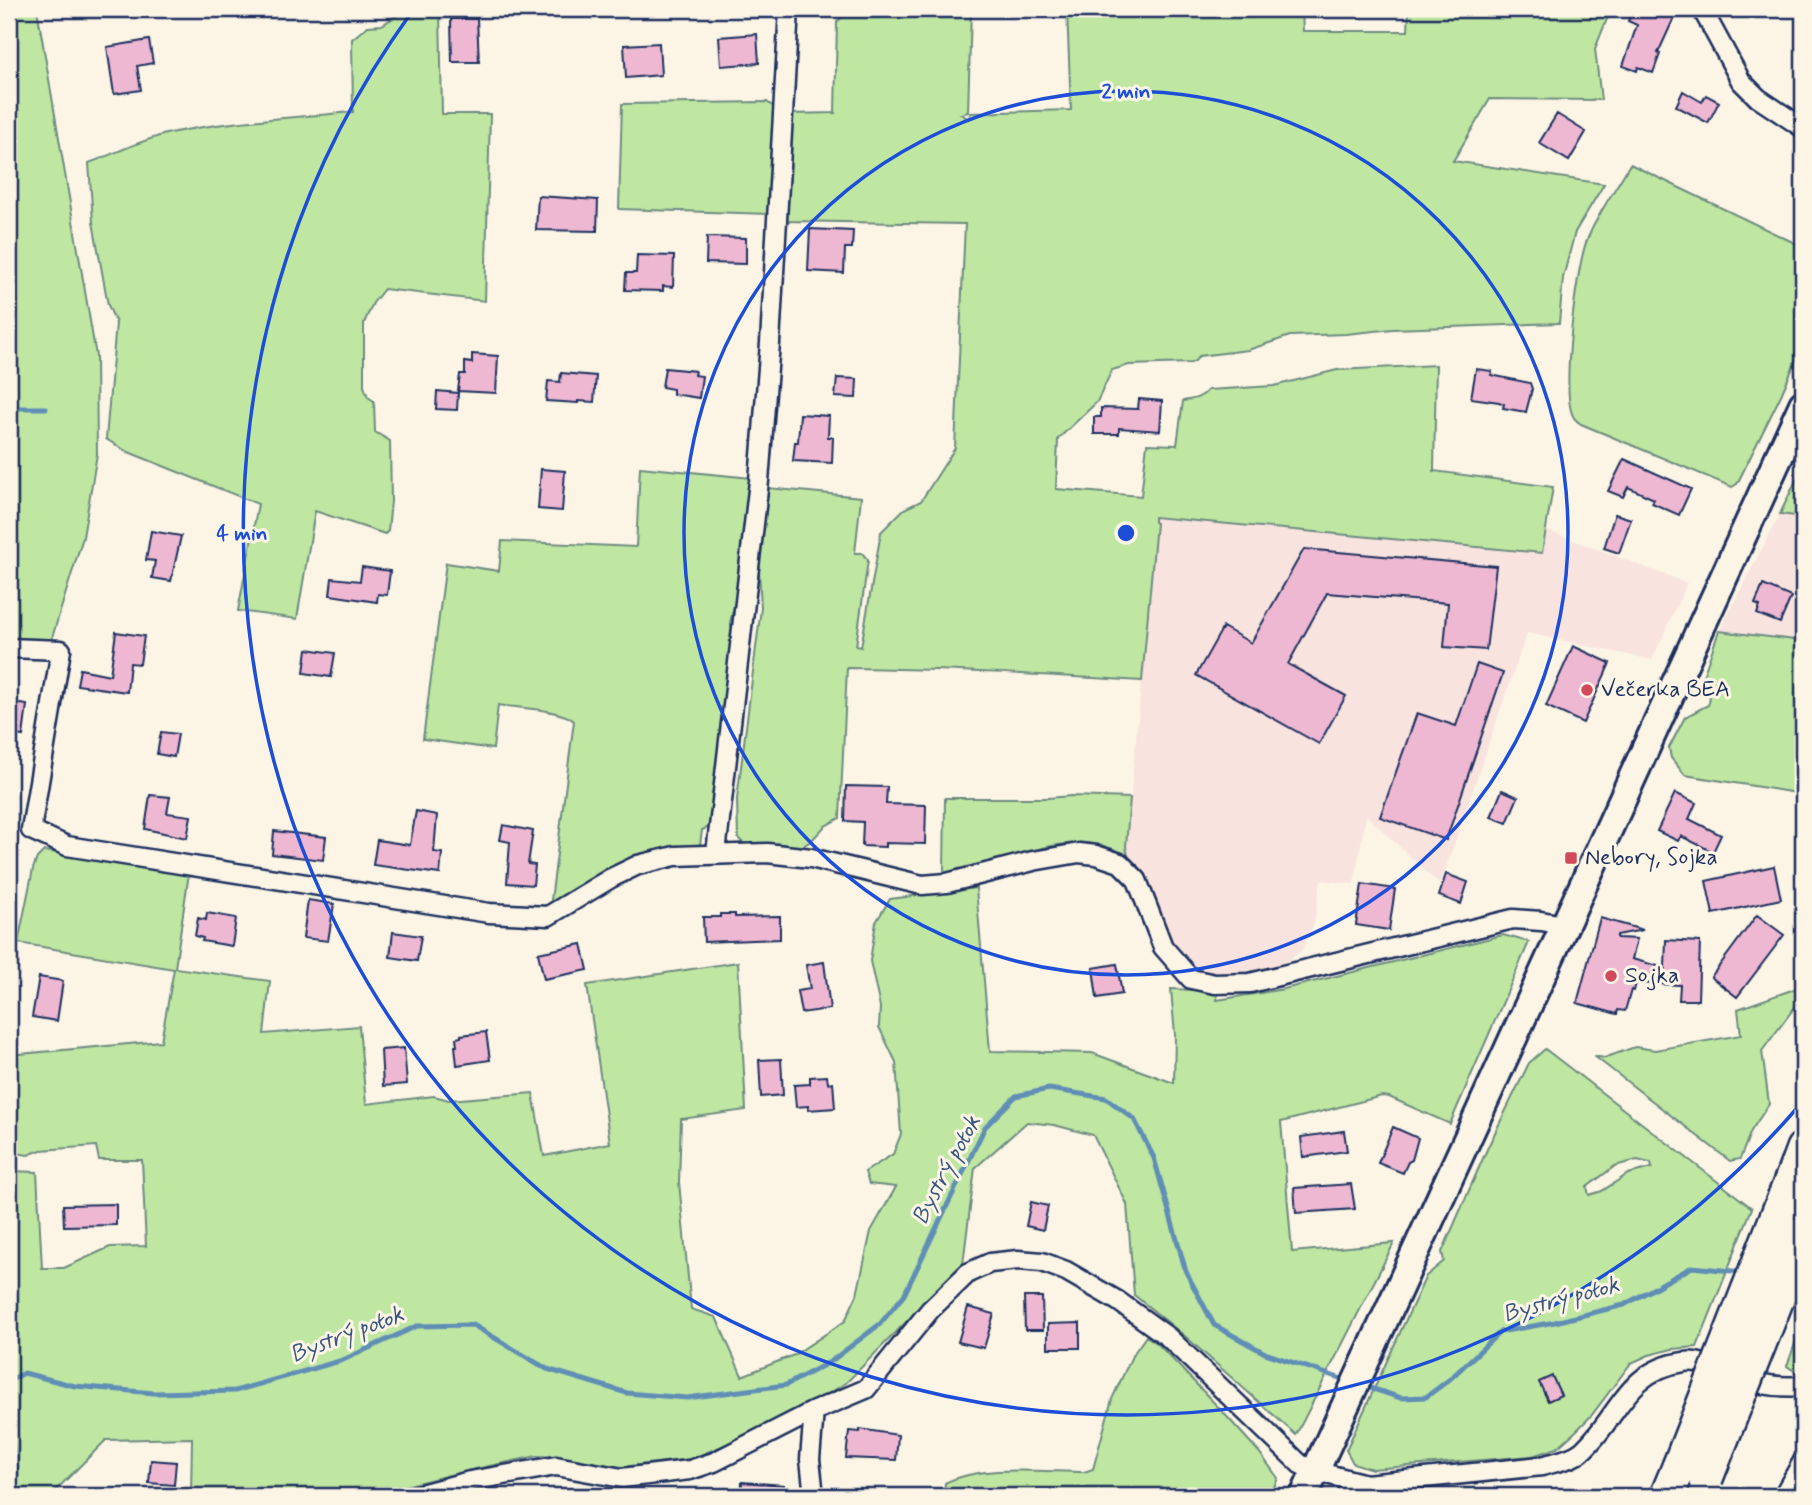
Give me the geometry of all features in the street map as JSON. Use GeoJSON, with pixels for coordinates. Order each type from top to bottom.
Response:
{"type":"FeatureCollection","features":[{"type":"Feature","properties":{"kind":"highway"},"geometry":{"type":"LineString","coordinates":[[1688,1484],[1798,1163]]}},
{"type":"Feature","properties":{"kind":"highway"},"geometry":{"type":"LineString","coordinates":[[1688,1484],[1803,1233]]}},
{"type":"Feature","properties":{"kind":"main road"},"geometry":{"type":"LineString","coordinates":[[1304,1496],[1803,404]]}},
{"type":"Feature","properties":{"kind":"street"},"geometry":{"type":"LineString","coordinates":[[716,853],[760,467],[770,343],[789,9]]}},
{"type":"Feature","properties":{"kind":"street"},"geometry":{"type":"LineString","coordinates":[[1702,9],[1741,81],[1758,98],[1803,128]]}},
{"type":"Feature","properties":{"kind":"street"},"geometry":{"type":"LineString","coordinates":[[9,648],[61,650],[55,700],[31,830],[67,846],[489,913],[535,917],[548,916],[638,865],[675,856],[766,853],[811,858],[922,885],[947,883],[1056,856],[1079,853],[1096,855],[1120,863],[1136,880],[1163,947],[1175,963],[1191,979],[1215,984],[1251,983],[1513,919],[1564,925]]}},
{"type":"Feature","properties":{"kind":"street"},"geometry":{"type":"LineString","coordinates":[[413,1496],[470,1481],[556,1465],[622,1478],[690,1470],[714,1462],[814,1411],[866,1389],[930,1310],[968,1273],[990,1263],[1018,1259],[1042,1262],[1066,1271],[1118,1301],[1168,1337],[1300,1464],[1315,1471],[1366,1484],[1542,1466],[1565,1459],[1580,1453],[1596,1436],[1636,1382],[1657,1371],[1685,1362],[1704,1363],[1728,1375],[1756,1384],[1803,1386]]}},
{"type":"Feature","properties":{"kind":"street"},"geometry":{"type":"LineString","coordinates":[[814,1411],[810,1459],[814,1496]]}},
{"type":"Feature","properties":{"kind":"street"},"geometry":{"type":"LineString","coordinates":[[1783,1496],[1803,1461]]}},
{"type":"Feature","properties":{"kind":"shaded area"},"geometry":{"type":"Polygon","coordinates":[[[1780,514],[1803,517],[1803,642],[1719,631],[1780,514]]]}},
{"type":"Feature","properties":{"kind":"shaded area"},"geometry":{"type":"Polygon","coordinates":[[[1154,517],[1543,552],[1546,530],[1687,583],[1652,660],[1527,633],[1440,885],[1366,815],[1354,884],[1321,880],[1314,924],[1302,950],[1282,966],[1257,972],[1216,974],[1198,969],[1179,957],[1166,938],[1142,876],[1128,856],[1126,846],[1156,523],[1154,517]]]}},
{"type":"Feature","properties":{"kind":"shaded area"},"geometry":{"type":"Polygon","coordinates":[[[1454,1482],[1449,1496],[1329,1496],[1340,1491],[1454,1482]]]}},
{"type":"Feature","properties":{"kind":"green space"},"geometry":{"type":"Polygon","coordinates":[[[9,9],[37,9],[96,356],[97,454],[83,537],[51,641],[9,639],[9,9]]]}},
{"type":"Feature","properties":{"kind":"green space"},"geometry":{"type":"Polygon","coordinates":[[[407,9],[440,9],[442,114],[490,114],[485,301],[384,289],[373,303],[364,323],[364,386],[368,397],[374,401],[375,432],[390,441],[391,501],[388,531],[385,534],[315,511],[297,619],[238,611],[258,504],[126,451],[106,439],[116,323],[108,305],[93,222],[89,163],[170,133],[238,122],[353,112],[352,39],[368,26],[382,25],[407,9]]]}},
{"type":"Feature","properties":{"kind":"green space"},"geometry":{"type":"Polygon","coordinates":[[[889,9],[971,9],[968,112],[961,114],[969,119],[970,113],[1071,110],[1067,9],[1302,9],[1303,31],[1408,31],[1409,9],[1611,9],[1595,49],[1601,100],[1490,99],[1453,161],[1604,184],[1575,232],[1563,278],[1559,323],[1290,336],[1248,350],[1199,356],[1191,363],[1129,365],[1112,370],[1097,402],[1058,439],[1056,489],[1141,496],[1147,444],[1177,445],[1183,401],[1194,399],[1208,390],[1274,386],[1337,370],[1436,365],[1434,471],[1553,487],[1542,553],[1154,517],[1156,523],[1142,681],[847,668],[840,818],[825,826],[801,847],[746,846],[738,838],[737,799],[761,608],[759,571],[768,488],[861,497],[855,553],[862,553],[868,560],[856,646],[861,647],[881,532],[904,509],[921,501],[955,448],[965,224],[782,221],[789,114],[835,113],[837,22],[846,13],[889,12],[889,9]]]}},
{"type":"Feature","properties":{"kind":"green space"},"geometry":{"type":"Polygon","coordinates":[[[767,102],[775,108],[769,214],[619,209],[622,104],[767,102]]]}},
{"type":"Feature","properties":{"kind":"green space"},"geometry":{"type":"Polygon","coordinates":[[[1630,164],[1803,247],[1803,344],[1737,484],[1732,487],[1581,424],[1573,416],[1570,403],[1569,357],[1578,276],[1587,240],[1630,164]]]}},
{"type":"Feature","properties":{"kind":"green space"},"geometry":{"type":"Polygon","coordinates":[[[1803,465],[1803,517],[1780,514],[1802,468],[1803,465]]]}},
{"type":"Feature","properties":{"kind":"green space"},"geometry":{"type":"Polygon","coordinates":[[[640,467],[751,478],[740,579],[730,623],[733,630],[712,826],[702,830],[700,845],[693,849],[550,908],[574,721],[549,711],[498,705],[493,749],[423,739],[446,563],[499,571],[502,541],[636,547],[640,467]]]}},
{"type":"Feature","properties":{"kind":"green space"},"geometry":{"type":"Polygon","coordinates":[[[1719,631],[1803,641],[1803,794],[1685,775],[1671,758],[1669,748],[1685,717],[1708,705],[1710,699],[1701,682],[1719,631]]]}},
{"type":"Feature","properties":{"kind":"green space"},"geometry":{"type":"Polygon","coordinates":[[[945,798],[1130,798],[1126,846],[1128,856],[1106,847],[1083,843],[1060,845],[944,874],[945,798]]]}},
{"type":"Feature","properties":{"kind":"green space"},"geometry":{"type":"Polygon","coordinates":[[[44,851],[189,873],[175,968],[270,981],[264,1034],[359,1026],[366,1104],[434,1096],[449,1100],[533,1093],[544,1156],[610,1143],[587,985],[738,962],[746,1110],[681,1119],[679,1182],[691,1309],[716,1317],[742,1376],[794,1355],[845,1321],[857,1295],[871,1231],[896,1187],[869,1184],[865,1172],[893,1154],[901,1134],[896,1062],[879,1027],[880,1007],[870,961],[876,922],[890,899],[976,888],[990,1051],[1092,1053],[1174,1083],[1175,1035],[1171,989],[1218,991],[1217,1000],[1284,989],[1503,935],[1529,942],[1450,1124],[1382,1096],[1281,1122],[1292,1252],[1394,1243],[1296,1435],[1186,1337],[1134,1295],[1127,1204],[1093,1135],[1054,1125],[1027,1122],[975,1168],[963,1264],[846,1383],[779,1423],[690,1459],[621,1467],[537,1456],[364,1496],[191,1496],[192,1438],[106,1440],[50,1496],[9,1496],[9,1171],[37,1172],[42,1268],[64,1268],[110,1247],[146,1246],[142,1160],[99,1160],[96,1146],[41,1150],[28,1155],[9,1152],[9,1055],[161,1041],[174,969],[18,943],[33,869],[37,858],[44,851]]]}},
{"type":"Feature","properties":{"kind":"green space"},"geometry":{"type":"Polygon","coordinates":[[[1803,986],[1803,996],[1762,1051],[1769,1104],[1751,1131],[1740,1159],[1730,1161],[1594,1056],[1604,1058],[1635,1047],[1655,1050],[1741,1035],[1738,1009],[1803,986]]]}},
{"type":"Feature","properties":{"kind":"green space"},"geometry":{"type":"Polygon","coordinates":[[[1545,1049],[1752,1208],[1697,1347],[1672,1349],[1631,1363],[1591,1416],[1557,1448],[1532,1456],[1372,1469],[1353,1463],[1346,1450],[1426,1276],[1444,1261],[1442,1252],[1488,1147],[1529,1063],[1545,1049]],[[1637,1160],[1615,1166],[1587,1187],[1589,1195],[1602,1191],[1628,1174],[1652,1168],[1651,1163],[1637,1160]]]}},
{"type":"Feature","properties":{"kind":"green space"},"geometry":{"type":"Polygon","coordinates":[[[1803,1321],[1803,1372],[1796,1372],[1787,1366],[1803,1321]]]}},
{"type":"Feature","properties":{"kind":"green space"},"geometry":{"type":"Polygon","coordinates":[[[1146,1336],[1157,1343],[1259,1452],[1278,1478],[1270,1496],[944,1496],[945,1483],[977,1473],[1013,1470],[1084,1472],[1093,1469],[1112,1399],[1132,1356],[1146,1336]]]}},
{"type":"Feature","properties":{"kind":"building"},"geometry":{"type":"Polygon","coordinates":[[[1633,9],[1678,9],[1658,53],[1660,54],[1653,73],[1638,67],[1637,71],[1623,66],[1637,25],[1628,21],[1633,9]]]}},
{"type":"Feature","properties":{"kind":"building"},"geometry":{"type":"Polygon","coordinates":[[[451,19],[477,19],[479,62],[452,62],[451,19]]]}},
{"type":"Feature","properties":{"kind":"building"},"geometry":{"type":"Polygon","coordinates":[[[757,34],[759,63],[721,66],[719,37],[757,34]]]}},
{"type":"Feature","properties":{"kind":"building"},"geometry":{"type":"Polygon","coordinates":[[[149,40],[153,63],[137,66],[141,90],[114,94],[107,47],[149,40]]]}},
{"type":"Feature","properties":{"kind":"building"},"geometry":{"type":"Polygon","coordinates":[[[659,43],[661,75],[626,78],[624,45],[659,43]]]}},
{"type":"Feature","properties":{"kind":"building"},"geometry":{"type":"Polygon","coordinates":[[[1683,91],[1702,102],[1706,95],[1719,102],[1708,123],[1676,106],[1683,91]]]}},
{"type":"Feature","properties":{"kind":"building"},"geometry":{"type":"Polygon","coordinates":[[[1557,114],[1586,132],[1569,161],[1539,143],[1557,114]]]}},
{"type":"Feature","properties":{"kind":"building"},"geometry":{"type":"Polygon","coordinates":[[[538,196],[598,200],[597,231],[536,230],[538,196]]]}},
{"type":"Feature","properties":{"kind":"building"},"geometry":{"type":"Polygon","coordinates":[[[810,229],[853,231],[852,248],[845,248],[844,273],[808,271],[810,229]]]}},
{"type":"Feature","properties":{"kind":"building"},"geometry":{"type":"Polygon","coordinates":[[[707,237],[746,238],[746,264],[706,263],[707,237]]]}},
{"type":"Feature","properties":{"kind":"building"},"geometry":{"type":"Polygon","coordinates":[[[637,255],[674,256],[673,287],[663,286],[663,291],[625,290],[626,273],[636,273],[637,255]]]}},
{"type":"Feature","properties":{"kind":"building"},"geometry":{"type":"Polygon","coordinates":[[[472,354],[498,356],[496,393],[458,391],[460,374],[465,374],[465,362],[472,363],[472,354]]]}},
{"type":"Feature","properties":{"kind":"building"},"geometry":{"type":"Polygon","coordinates":[[[665,368],[695,371],[694,375],[702,376],[699,398],[673,394],[673,389],[662,387],[665,368]]]}},
{"type":"Feature","properties":{"kind":"building"},"geometry":{"type":"Polygon","coordinates":[[[1476,369],[1530,383],[1532,389],[1526,412],[1503,408],[1504,404],[1499,402],[1471,398],[1476,369]]]}},
{"type":"Feature","properties":{"kind":"building"},"geometry":{"type":"Polygon","coordinates":[[[561,373],[596,376],[594,402],[546,401],[548,381],[560,382],[561,373]]]}},
{"type":"Feature","properties":{"kind":"building"},"geometry":{"type":"Polygon","coordinates":[[[837,378],[857,379],[856,398],[835,397],[837,378]]]}},
{"type":"Feature","properties":{"kind":"building"},"geometry":{"type":"Polygon","coordinates":[[[437,391],[458,393],[457,410],[436,409],[437,391]]]}},
{"type":"Feature","properties":{"kind":"building"},"geometry":{"type":"Polygon","coordinates":[[[1139,399],[1162,401],[1160,431],[1119,428],[1119,434],[1094,434],[1094,417],[1101,417],[1101,408],[1138,409],[1139,399]]]}},
{"type":"Feature","properties":{"kind":"building"},"geometry":{"type":"Polygon","coordinates":[[[800,414],[829,416],[828,437],[833,437],[832,463],[793,461],[795,442],[798,442],[800,414]]]}},
{"type":"Feature","properties":{"kind":"building"},"geometry":{"type":"Polygon","coordinates":[[[1624,459],[1691,489],[1679,515],[1652,503],[1654,499],[1628,487],[1623,497],[1608,491],[1624,459]]]}},
{"type":"Feature","properties":{"kind":"building"},"geometry":{"type":"Polygon","coordinates":[[[541,469],[565,471],[562,511],[538,509],[541,469]]]}},
{"type":"Feature","properties":{"kind":"building"},"geometry":{"type":"Polygon","coordinates":[[[1615,514],[1631,519],[1619,553],[1604,548],[1615,514]]]}},
{"type":"Feature","properties":{"kind":"building"},"geometry":{"type":"Polygon","coordinates":[[[151,531],[181,536],[171,581],[152,578],[155,561],[146,560],[151,531]]]}},
{"type":"Feature","properties":{"kind":"building"},"geometry":{"type":"Polygon","coordinates":[[[1304,549],[1496,566],[1486,650],[1444,647],[1448,603],[1327,593],[1288,664],[1346,696],[1319,744],[1196,675],[1223,627],[1251,643],[1304,549]]]}},
{"type":"Feature","properties":{"kind":"building"},"geometry":{"type":"Polygon","coordinates":[[[362,567],[390,571],[387,595],[378,594],[377,602],[330,595],[332,578],[360,581],[362,567]]]}},
{"type":"Feature","properties":{"kind":"building"},"geometry":{"type":"Polygon","coordinates":[[[1763,585],[1791,597],[1780,623],[1757,614],[1760,606],[1755,604],[1763,585]]]}},
{"type":"Feature","properties":{"kind":"building"},"geometry":{"type":"Polygon","coordinates":[[[116,632],[144,636],[140,664],[130,663],[127,692],[77,685],[80,669],[110,675],[116,632]]]}},
{"type":"Feature","properties":{"kind":"building"},"geometry":{"type":"Polygon","coordinates":[[[1573,646],[1610,663],[1583,723],[1546,706],[1573,646]]]}},
{"type":"Feature","properties":{"kind":"building"},"geometry":{"type":"Polygon","coordinates":[[[307,649],[335,653],[331,677],[304,673],[307,649]]]}},
{"type":"Feature","properties":{"kind":"building"},"geometry":{"type":"Polygon","coordinates":[[[1477,664],[1503,673],[1446,840],[1380,817],[1417,713],[1456,726],[1477,664]]]}},
{"type":"Feature","properties":{"kind":"building"},"geometry":{"type":"Polygon","coordinates":[[[9,702],[27,705],[23,736],[9,734],[9,702]]]}},
{"type":"Feature","properties":{"kind":"building"},"geometry":{"type":"Polygon","coordinates":[[[161,732],[178,734],[174,757],[157,754],[161,732]]]}},
{"type":"Feature","properties":{"kind":"building"},"geometry":{"type":"Polygon","coordinates":[[[846,786],[887,787],[886,804],[926,805],[925,844],[885,843],[885,847],[862,846],[863,822],[845,821],[846,786]]]}},
{"type":"Feature","properties":{"kind":"building"},"geometry":{"type":"Polygon","coordinates":[[[1502,790],[1518,797],[1507,823],[1491,817],[1502,790]]]}},
{"type":"Feature","properties":{"kind":"building"},"geometry":{"type":"Polygon","coordinates":[[[1675,793],[1696,803],[1689,819],[1721,835],[1713,852],[1681,836],[1678,841],[1657,831],[1675,793]]]}},
{"type":"Feature","properties":{"kind":"building"},"geometry":{"type":"Polygon","coordinates":[[[150,795],[170,797],[167,813],[191,816],[187,838],[145,829],[150,795]]]}},
{"type":"Feature","properties":{"kind":"building"},"geometry":{"type":"Polygon","coordinates":[[[416,811],[437,815],[434,852],[442,853],[440,874],[373,865],[377,840],[410,845],[416,811]]]}},
{"type":"Feature","properties":{"kind":"building"},"geometry":{"type":"Polygon","coordinates":[[[503,825],[533,831],[528,864],[535,865],[533,885],[507,883],[510,842],[500,840],[503,825]]]}},
{"type":"Feature","properties":{"kind":"building"},"geometry":{"type":"Polygon","coordinates":[[[274,831],[326,837],[323,860],[272,854],[274,831]]]}},
{"type":"Feature","properties":{"kind":"building"},"geometry":{"type":"Polygon","coordinates":[[[1774,866],[1781,899],[1713,914],[1706,881],[1774,866]]]}},
{"type":"Feature","properties":{"kind":"building"},"geometry":{"type":"Polygon","coordinates":[[[1446,874],[1468,882],[1461,904],[1439,896],[1446,874]]]}},
{"type":"Feature","properties":{"kind":"building"},"geometry":{"type":"Polygon","coordinates":[[[1362,884],[1395,889],[1389,930],[1356,925],[1362,884]]]}},
{"type":"Feature","properties":{"kind":"building"},"geometry":{"type":"Polygon","coordinates":[[[308,900],[334,904],[328,941],[303,938],[308,900]]]}},
{"type":"Feature","properties":{"kind":"building"},"geometry":{"type":"Polygon","coordinates":[[[207,913],[236,918],[232,946],[202,941],[203,938],[195,936],[198,918],[206,920],[207,913]]]}},
{"type":"Feature","properties":{"kind":"building"},"geometry":{"type":"Polygon","coordinates":[[[720,914],[735,914],[735,917],[780,916],[780,939],[704,942],[703,917],[720,917],[720,914]]]}},
{"type":"Feature","properties":{"kind":"building"},"geometry":{"type":"Polygon","coordinates":[[[1757,915],[1784,935],[1737,997],[1711,977],[1757,915]]]}},
{"type":"Feature","properties":{"kind":"building","name":"Sojka"},"geometry":{"type":"Polygon","coordinates":[[[1600,918],[1643,930],[1617,935],[1617,938],[1637,939],[1632,959],[1665,968],[1666,940],[1700,942],[1698,1000],[1679,1000],[1680,985],[1636,983],[1625,1011],[1618,1010],[1617,1014],[1577,1003],[1600,918]]]}},
{"type":"Feature","properties":{"kind":"building"},"geometry":{"type":"Polygon","coordinates":[[[393,932],[421,936],[417,961],[390,957],[393,932]]]}},
{"type":"Feature","properties":{"kind":"building"},"geometry":{"type":"Polygon","coordinates":[[[582,944],[588,970],[544,979],[538,953],[582,944]]]}},
{"type":"Feature","properties":{"kind":"building"},"geometry":{"type":"Polygon","coordinates":[[[824,962],[830,1009],[801,1013],[797,991],[810,989],[806,965],[824,962]]]}},
{"type":"Feature","properties":{"kind":"building"},"geometry":{"type":"Polygon","coordinates":[[[1117,964],[1122,994],[1097,998],[1093,968],[1117,964]]]}},
{"type":"Feature","properties":{"kind":"building"},"geometry":{"type":"Polygon","coordinates":[[[39,977],[63,981],[57,1021],[32,1017],[39,977]]]}},
{"type":"Feature","properties":{"kind":"building"},"geometry":{"type":"Polygon","coordinates":[[[486,1032],[490,1060],[457,1065],[456,1038],[486,1032]]]}},
{"type":"Feature","properties":{"kind":"building"},"geometry":{"type":"Polygon","coordinates":[[[404,1048],[407,1084],[383,1086],[381,1050],[404,1048]]]}},
{"type":"Feature","properties":{"kind":"building"},"geometry":{"type":"Polygon","coordinates":[[[781,1059],[783,1095],[761,1097],[759,1060],[781,1059]]]}},
{"type":"Feature","properties":{"kind":"building"},"geometry":{"type":"Polygon","coordinates":[[[827,1076],[828,1083],[833,1082],[835,1108],[808,1110],[808,1106],[796,1107],[794,1085],[810,1084],[810,1077],[827,1076]]]}},
{"type":"Feature","properties":{"kind":"building"},"geometry":{"type":"Polygon","coordinates":[[[1393,1127],[1418,1138],[1412,1160],[1408,1162],[1403,1173],[1378,1163],[1393,1127]]]}},
{"type":"Feature","properties":{"kind":"building"},"geometry":{"type":"Polygon","coordinates":[[[1344,1131],[1347,1151],[1303,1157],[1301,1137],[1344,1131]]]}},
{"type":"Feature","properties":{"kind":"building"},"geometry":{"type":"Polygon","coordinates":[[[1351,1184],[1355,1209],[1296,1213],[1294,1188],[1351,1184]]]}},
{"type":"Feature","properties":{"kind":"building"},"geometry":{"type":"Polygon","coordinates":[[[1031,1202],[1048,1206],[1043,1230],[1026,1226],[1031,1202]]]}},
{"type":"Feature","properties":{"kind":"building"},"geometry":{"type":"Polygon","coordinates":[[[116,1204],[116,1225],[64,1226],[63,1205],[116,1204]]]}},
{"type":"Feature","properties":{"kind":"building"},"geometry":{"type":"Polygon","coordinates":[[[1024,1297],[1042,1297],[1043,1330],[1025,1330],[1024,1297]]]}},
{"type":"Feature","properties":{"kind":"building"},"geometry":{"type":"Polygon","coordinates":[[[968,1307],[994,1314],[984,1348],[958,1342],[968,1307]]]}},
{"type":"Feature","properties":{"kind":"building"},"geometry":{"type":"Polygon","coordinates":[[[1080,1323],[1080,1348],[1048,1348],[1048,1324],[1080,1323]]]}},
{"type":"Feature","properties":{"kind":"building"},"geometry":{"type":"Polygon","coordinates":[[[1552,1376],[1561,1395],[1548,1401],[1539,1382],[1552,1376]]]}},
{"type":"Feature","properties":{"kind":"building"},"geometry":{"type":"Polygon","coordinates":[[[860,1429],[898,1435],[896,1460],[846,1458],[849,1431],[860,1432],[860,1429]]]}},
{"type":"Feature","properties":{"kind":"building"},"geometry":{"type":"Polygon","coordinates":[[[151,1460],[176,1462],[174,1485],[149,1483],[151,1460]]]}},
{"type":"Feature","properties":{"kind":"building"},"geometry":{"type":"Polygon","coordinates":[[[742,1482],[784,1485],[784,1496],[741,1496],[742,1482]]]}},
{"type":"Feature","properties":{"kind":"waterway"},"geometry":{"type":"LineString","coordinates":[[9,408],[46,408]]}},
{"type":"Feature","properties":{"kind":"waterway","name":"Bystrý potok"},"geometry":{"type":"LineString","coordinates":[[9,1381],[24,1373],[75,1386],[154,1393],[235,1391],[343,1360],[417,1326],[473,1325],[547,1369],[627,1393],[687,1398],[786,1385],[830,1362],[880,1324],[904,1295],[985,1127],[1016,1096],[1049,1089],[1106,1098],[1134,1119],[1154,1158],[1186,1272],[1214,1325],[1265,1353],[1348,1381]]}},
{"type":"Feature","properties":{"kind":"waterway","name":"Bystrý potok"},"geometry":{"type":"LineString","coordinates":[[1364,1386],[1401,1398],[1426,1397],[1450,1379],[1500,1332],[1624,1305],[1692,1267],[1742,1272]]}},
{"type":"Feature","properties":{"kind":"waterway","name":"Bystrý potok"},"geometry":{"type":"LineString","coordinates":[[9,1436],[12,1438],[17,1476],[9,1486]]}},
{"type":"Feature","properties":{"kind":"place","name":"Večerka BEA"},"geometry":{"type":"Point","coordinates":[1587,690]}},
{"type":"Feature","properties":{"kind":"place","name":"Nebory, Sojka"},"geometry":{"type":"Point","coordinates":[1571,858]}},
{"type":"Feature","properties":{"kind":"place","name":"Sojka"},"geometry":{"type":"Point","coordinates":[1611,976]}}]}
